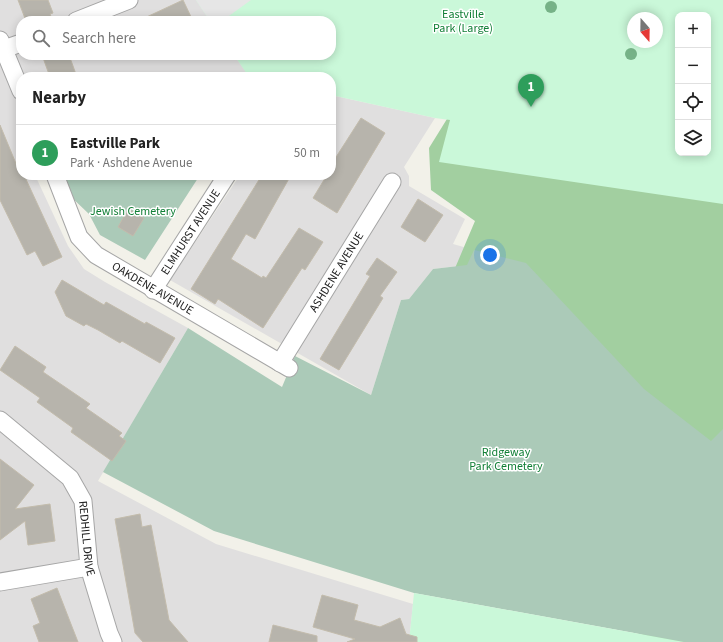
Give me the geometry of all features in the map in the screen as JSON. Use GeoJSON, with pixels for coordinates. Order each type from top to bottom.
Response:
{"type":"FeatureCollection","features":[{"type":"Feature","properties":{"kind":"street"},"geometry":{"type":"LineString","coordinates":[[89,16],[129,0]]}},
{"type":"Feature","properties":{"kind":"street"},"geometry":{"type":"LineString","coordinates":[[16,44],[2,45],[16,79]]}},
{"type":"Feature","properties":{"kind":"street","name":"OAKDENE AVENUE"},"geometry":{"type":"LineString","coordinates":[[57,180],[79,237],[96,255],[153,290],[284,365]]}},
{"type":"Feature","properties":{"kind":"street","name":"ELMHURST AVENUE"},"geometry":{"type":"LineString","coordinates":[[153,290],[224,180]]}},
{"type":"Feature","properties":{"kind":"street","name":"ASHDENE AVENUE"},"geometry":{"type":"LineString","coordinates":[[284,365],[392,182]]}},
{"type":"Feature","properties":{"kind":"street","name":"REDHILL DRIVE"},"geometry":{"type":"LineString","coordinates":[[0,420],[70,478],[83,501],[89,567],[113,642]]}},
{"type":"Feature","properties":{"kind":"street"},"geometry":{"type":"LineString","coordinates":[[0,582],[89,567]]}},
{"type":"Feature","properties":{"kind":"shaded area"},"geometry":{"type":"Polygon","coordinates":[[[0,0],[196,0],[207,16],[16,16],[16,60],[238,60],[246,72],[16,72],[16,180],[37,180],[68,246],[84,269],[188,328],[98,481],[216,544],[413,604],[409,642],[0,642],[0,0]]]}},
{"type":"Feature","properties":{"kind":"shaded area"},"geometry":{"type":"Polygon","coordinates":[[[196,0],[251,0],[229,16],[207,16],[196,0]]]}},
{"type":"Feature","properties":{"kind":"shaded area"},"geometry":{"type":"Polygon","coordinates":[[[336,96],[435,118],[404,167],[409,176],[409,186],[465,219],[453,244],[474,250],[467,265],[433,269],[409,299],[401,300],[371,395],[170,280],[237,180],[336,180],[336,96]]]}},
{"type":"Feature","properties":{"kind":"green space","name":"Eastville Park (Large)"},"geometry":{"type":"Polygon","coordinates":[[[196,0],[723,0],[723,204],[439,162],[450,120],[336,96],[336,72],[246,72],[237,60],[336,60],[336,16],[207,16],[196,0]]]}},
{"type":"Feature","properties":{"kind":"green space"},"geometry":{"type":"Polygon","coordinates":[[[455,106],[675,152],[675,156],[711,156],[711,152],[723,152],[723,642],[668,642],[573,615],[425,339],[475,221],[431,190],[429,148],[455,106]]]}},
{"type":"Feature","properties":{"kind":"green space","name":"Jewish Cemetery"},"geometry":{"type":"Polygon","coordinates":[[[64,180],[197,180],[145,260],[100,235],[89,214],[67,193],[64,180]]]}},
{"type":"Feature","properties":{"kind":"green space","name":"Ridgeway Park Cemetery"},"geometry":{"type":"Polygon","coordinates":[[[474,250],[526,263],[644,389],[711,441],[723,429],[723,642],[684,642],[414,593],[214,531],[103,472],[188,328],[282,387],[295,356],[371,395],[401,300],[409,299],[433,269],[467,265],[474,250]]]}},
{"type":"Feature","properties":{"kind":"green space"},"geometry":{"type":"Polygon","coordinates":[[[414,593],[684,642],[409,642],[414,593]]]}},
{"type":"Feature","properties":{"kind":"building"},"geometry":{"type":"Polygon","coordinates":[[[18,0],[48,0],[53,13],[50,14],[51,16],[24,16],[18,0]]]}},
{"type":"Feature","properties":{"kind":"building"},"geometry":{"type":"Polygon","coordinates":[[[183,0],[191,16],[149,16],[183,0]]]}},
{"type":"Feature","properties":{"kind":"building"},"geometry":{"type":"Polygon","coordinates":[[[44,60],[71,60],[75,72],[48,72],[44,60]]]}},
{"type":"Feature","properties":{"kind":"building"},"geometry":{"type":"Polygon","coordinates":[[[361,118],[385,133],[337,213],[313,198],[324,180],[336,180],[336,157],[361,118]]]}},
{"type":"Feature","properties":{"kind":"building"},"geometry":{"type":"Polygon","coordinates":[[[0,125],[16,164],[16,180],[26,180],[62,257],[43,266],[35,251],[27,255],[0,200],[0,125]]]}},
{"type":"Feature","properties":{"kind":"building"},"geometry":{"type":"Polygon","coordinates":[[[259,180],[288,180],[255,239],[246,234],[231,259],[262,278],[263,276],[266,278],[299,228],[323,242],[305,270],[302,268],[263,328],[218,299],[215,304],[191,289],[259,180]]]}},
{"type":"Feature","properties":{"kind":"building"},"geometry":{"type":"Polygon","coordinates":[[[418,199],[443,215],[425,242],[401,227],[418,199]]]}},
{"type":"Feature","properties":{"kind":"building"},"geometry":{"type":"Polygon","coordinates":[[[128,209],[144,218],[133,236],[118,227],[128,209]]]}},
{"type":"Feature","properties":{"kind":"building"},"geometry":{"type":"Polygon","coordinates":[[[377,258],[397,272],[380,296],[383,298],[339,370],[320,359],[370,276],[366,274],[377,258]]]}},
{"type":"Feature","properties":{"kind":"building"},"geometry":{"type":"Polygon","coordinates":[[[62,280],[104,305],[106,302],[145,324],[146,322],[175,338],[160,363],[122,341],[120,343],[86,324],[84,326],[66,316],[55,292],[62,280]]]}},
{"type":"Feature","properties":{"kind":"building"},"geometry":{"type":"Polygon","coordinates":[[[15,346],[46,367],[43,372],[90,404],[86,408],[122,433],[119,436],[126,441],[112,461],[71,432],[73,428],[37,402],[40,398],[0,370],[15,346]]]}},
{"type":"Feature","properties":{"kind":"building"},"geometry":{"type":"Polygon","coordinates":[[[0,459],[34,485],[15,509],[50,504],[55,541],[28,545],[25,521],[0,540],[0,459]]]}},
{"type":"Feature","properties":{"kind":"building"},"geometry":{"type":"Polygon","coordinates":[[[140,514],[142,527],[151,525],[169,620],[188,642],[143,642],[135,633],[115,519],[140,514]]]}},
{"type":"Feature","properties":{"kind":"building"},"geometry":{"type":"Polygon","coordinates":[[[57,588],[78,642],[39,642],[33,626],[40,623],[31,599],[57,588]]]}},
{"type":"Feature","properties":{"kind":"building"},"geometry":{"type":"Polygon","coordinates":[[[322,595],[358,605],[354,620],[380,627],[400,618],[406,634],[417,637],[417,642],[347,642],[355,639],[313,627],[322,595]]]}},
{"type":"Feature","properties":{"kind":"building"},"geometry":{"type":"Polygon","coordinates":[[[273,625],[317,636],[317,642],[269,642],[273,625]]]}},
{"type":"Feature","properties":{"kind":"place","name":"Eastville Park"},"geometry":{"type":"Point","coordinates":[531,107]}}]}
